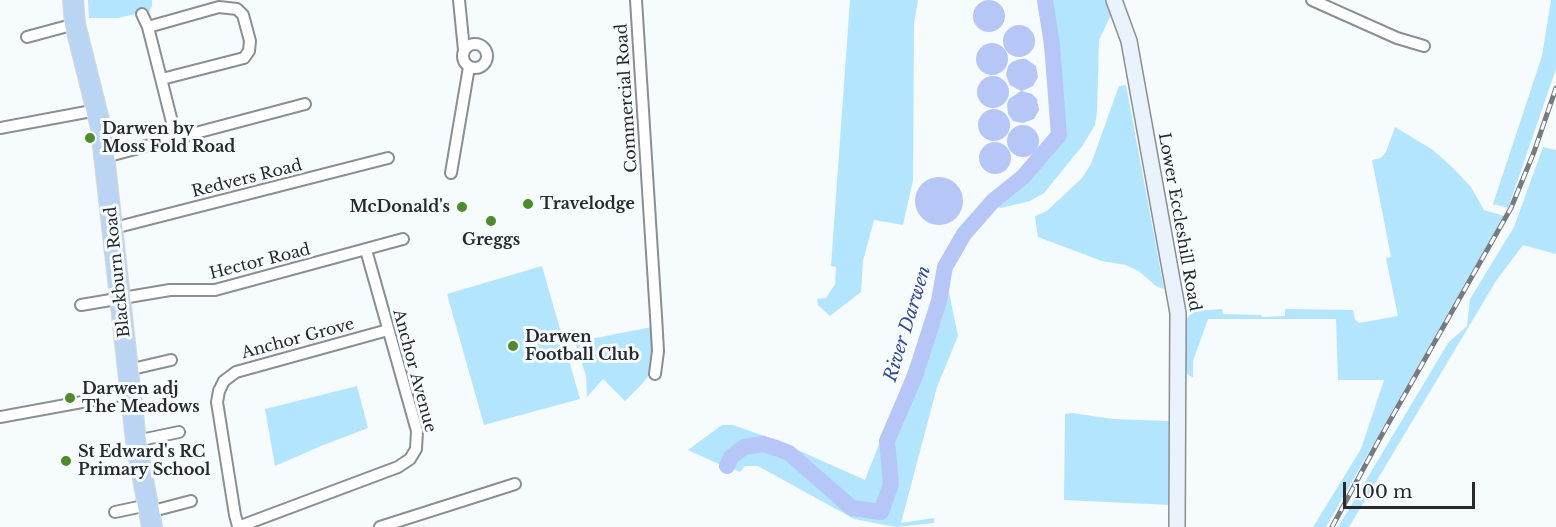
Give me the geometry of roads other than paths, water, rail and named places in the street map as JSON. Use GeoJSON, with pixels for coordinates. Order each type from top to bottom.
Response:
{"type":"FeatureCollection","features":[{"type":"Feature","properties":{"kind":"highway","name":"Blackburn Road"},"geometry":{"type":"LineString","coordinates":[[72,8],[97,110],[105,157],[136,441],[150,515]]}},
{"type":"Feature","properties":{"kind":"street"},"geometry":{"type":"LineString","coordinates":[[459,0],[463,59],[469,67],[477,68],[486,61],[485,49],[477,44],[461,24]]}},
{"type":"Feature","properties":{"kind":"street","name":"Commercial Road"},"geometry":{"type":"LineString","coordinates":[[636,0],[657,316],[658,351],[655,374]]}},
{"type":"Feature","properties":{"kind":"street","name":"Lower Eccleshill Road"},"geometry":{"type":"LineString","coordinates":[[1114,0],[1129,41],[1178,313],[1177,527]]}},
{"type":"Feature","properties":{"kind":"street"},"geometry":{"type":"LineString","coordinates":[[1312,0],[1397,38],[1424,46]]}},
{"type":"Feature","properties":{"kind":"street"},"geometry":{"type":"LineString","coordinates":[[148,27],[219,7],[237,9],[243,15],[250,41],[249,51],[244,58],[162,79]]}},
{"type":"Feature","properties":{"kind":"street"},"geometry":{"type":"LineString","coordinates":[[27,37],[72,8]]}},
{"type":"Feature","properties":{"kind":"street"},"geometry":{"type":"LineString","coordinates":[[142,14],[148,27],[176,138]]}},
{"type":"Feature","properties":{"kind":"street"},"geometry":{"type":"LineString","coordinates":[[464,50],[469,45],[477,44]]}},
{"type":"Feature","properties":{"kind":"street"},"geometry":{"type":"LineString","coordinates":[[451,173],[469,67]]}},
{"type":"Feature","properties":{"kind":"street"},"geometry":{"type":"LineString","coordinates":[[105,157],[305,104]]}},
{"type":"Feature","properties":{"kind":"street"},"geometry":{"type":"LineString","coordinates":[[0,128],[97,110]]}},
{"type":"Feature","properties":{"kind":"street","name":"Redvers Road"},"geometry":{"type":"LineString","coordinates":[[114,228],[388,158]]}},
{"type":"Feature","properties":{"kind":"street","name":"Hector Road"},"geometry":{"type":"LineString","coordinates":[[81,305],[170,290],[215,290],[403,239]]}},
{"type":"Feature","properties":{"kind":"street","name":"Anchor Avenue"},"geometry":{"type":"LineString","coordinates":[[238,527],[398,467],[413,455],[417,443],[417,431],[366,250]]}},
{"type":"Feature","properties":{"kind":"street","name":"Anchor Grove"},"geometry":{"type":"LineString","coordinates":[[238,527],[217,402],[224,381],[236,372],[388,330]]}},
{"type":"Feature","properties":{"kind":"street"},"geometry":{"type":"LineString","coordinates":[[128,370],[171,360]]}},
{"type":"Feature","properties":{"kind":"street"},"geometry":{"type":"LineString","coordinates":[[0,417],[131,393]]}},
{"type":"Feature","properties":{"kind":"street"},"geometry":{"type":"LineString","coordinates":[[136,441],[179,432]]}},
{"type":"Feature","properties":{"kind":"street"},"geometry":{"type":"LineString","coordinates":[[380,527],[515,484]]}},
{"type":"Feature","properties":{"kind":"street"},"geometry":{"type":"LineString","coordinates":[[115,513],[150,515],[190,501]]}},
{"type":"Feature","properties":{"kind":"waterway","name":"River Darwen"},"geometry":{"type":"LineString","coordinates":[[727,466],[731,457],[744,447],[763,444],[789,453],[852,508],[881,512],[891,484],[887,441],[915,376],[939,301],[945,267],[964,234],[993,201],[1023,177],[1059,135],[1052,45],[1045,0]]}},
{"type":"Feature","properties":{"kind":"railway"},"geometry":{"type":"LineString","coordinates":[[1332,527],[1511,208],[1534,152],[1556,88]]}},
{"type":"Feature","properties":{"kind":"place","name":"Darwen by Moss Fold Road"},"geometry":{"type":"Point","coordinates":[90,138]}},
{"type":"Feature","properties":{"kind":"place","name":"Travelodge"},"geometry":{"type":"Point","coordinates":[528,204]}},
{"type":"Feature","properties":{"kind":"place","name":"McDonald's"},"geometry":{"type":"Point","coordinates":[462,207]}},
{"type":"Feature","properties":{"kind":"place","name":"Greggs"},"geometry":{"type":"Point","coordinates":[491,221]}},
{"type":"Feature","properties":{"kind":"place","name":"Darwen Football Club"},"geometry":{"type":"Point","coordinates":[513,346]}},
{"type":"Feature","properties":{"kind":"place","name":"Darwen adj The Meadows"},"geometry":{"type":"Point","coordinates":[70,398]}},
{"type":"Feature","properties":{"kind":"place","name":"St Edward's RC Primary School"},"geometry":{"type":"Point","coordinates":[66,461]}}]}
